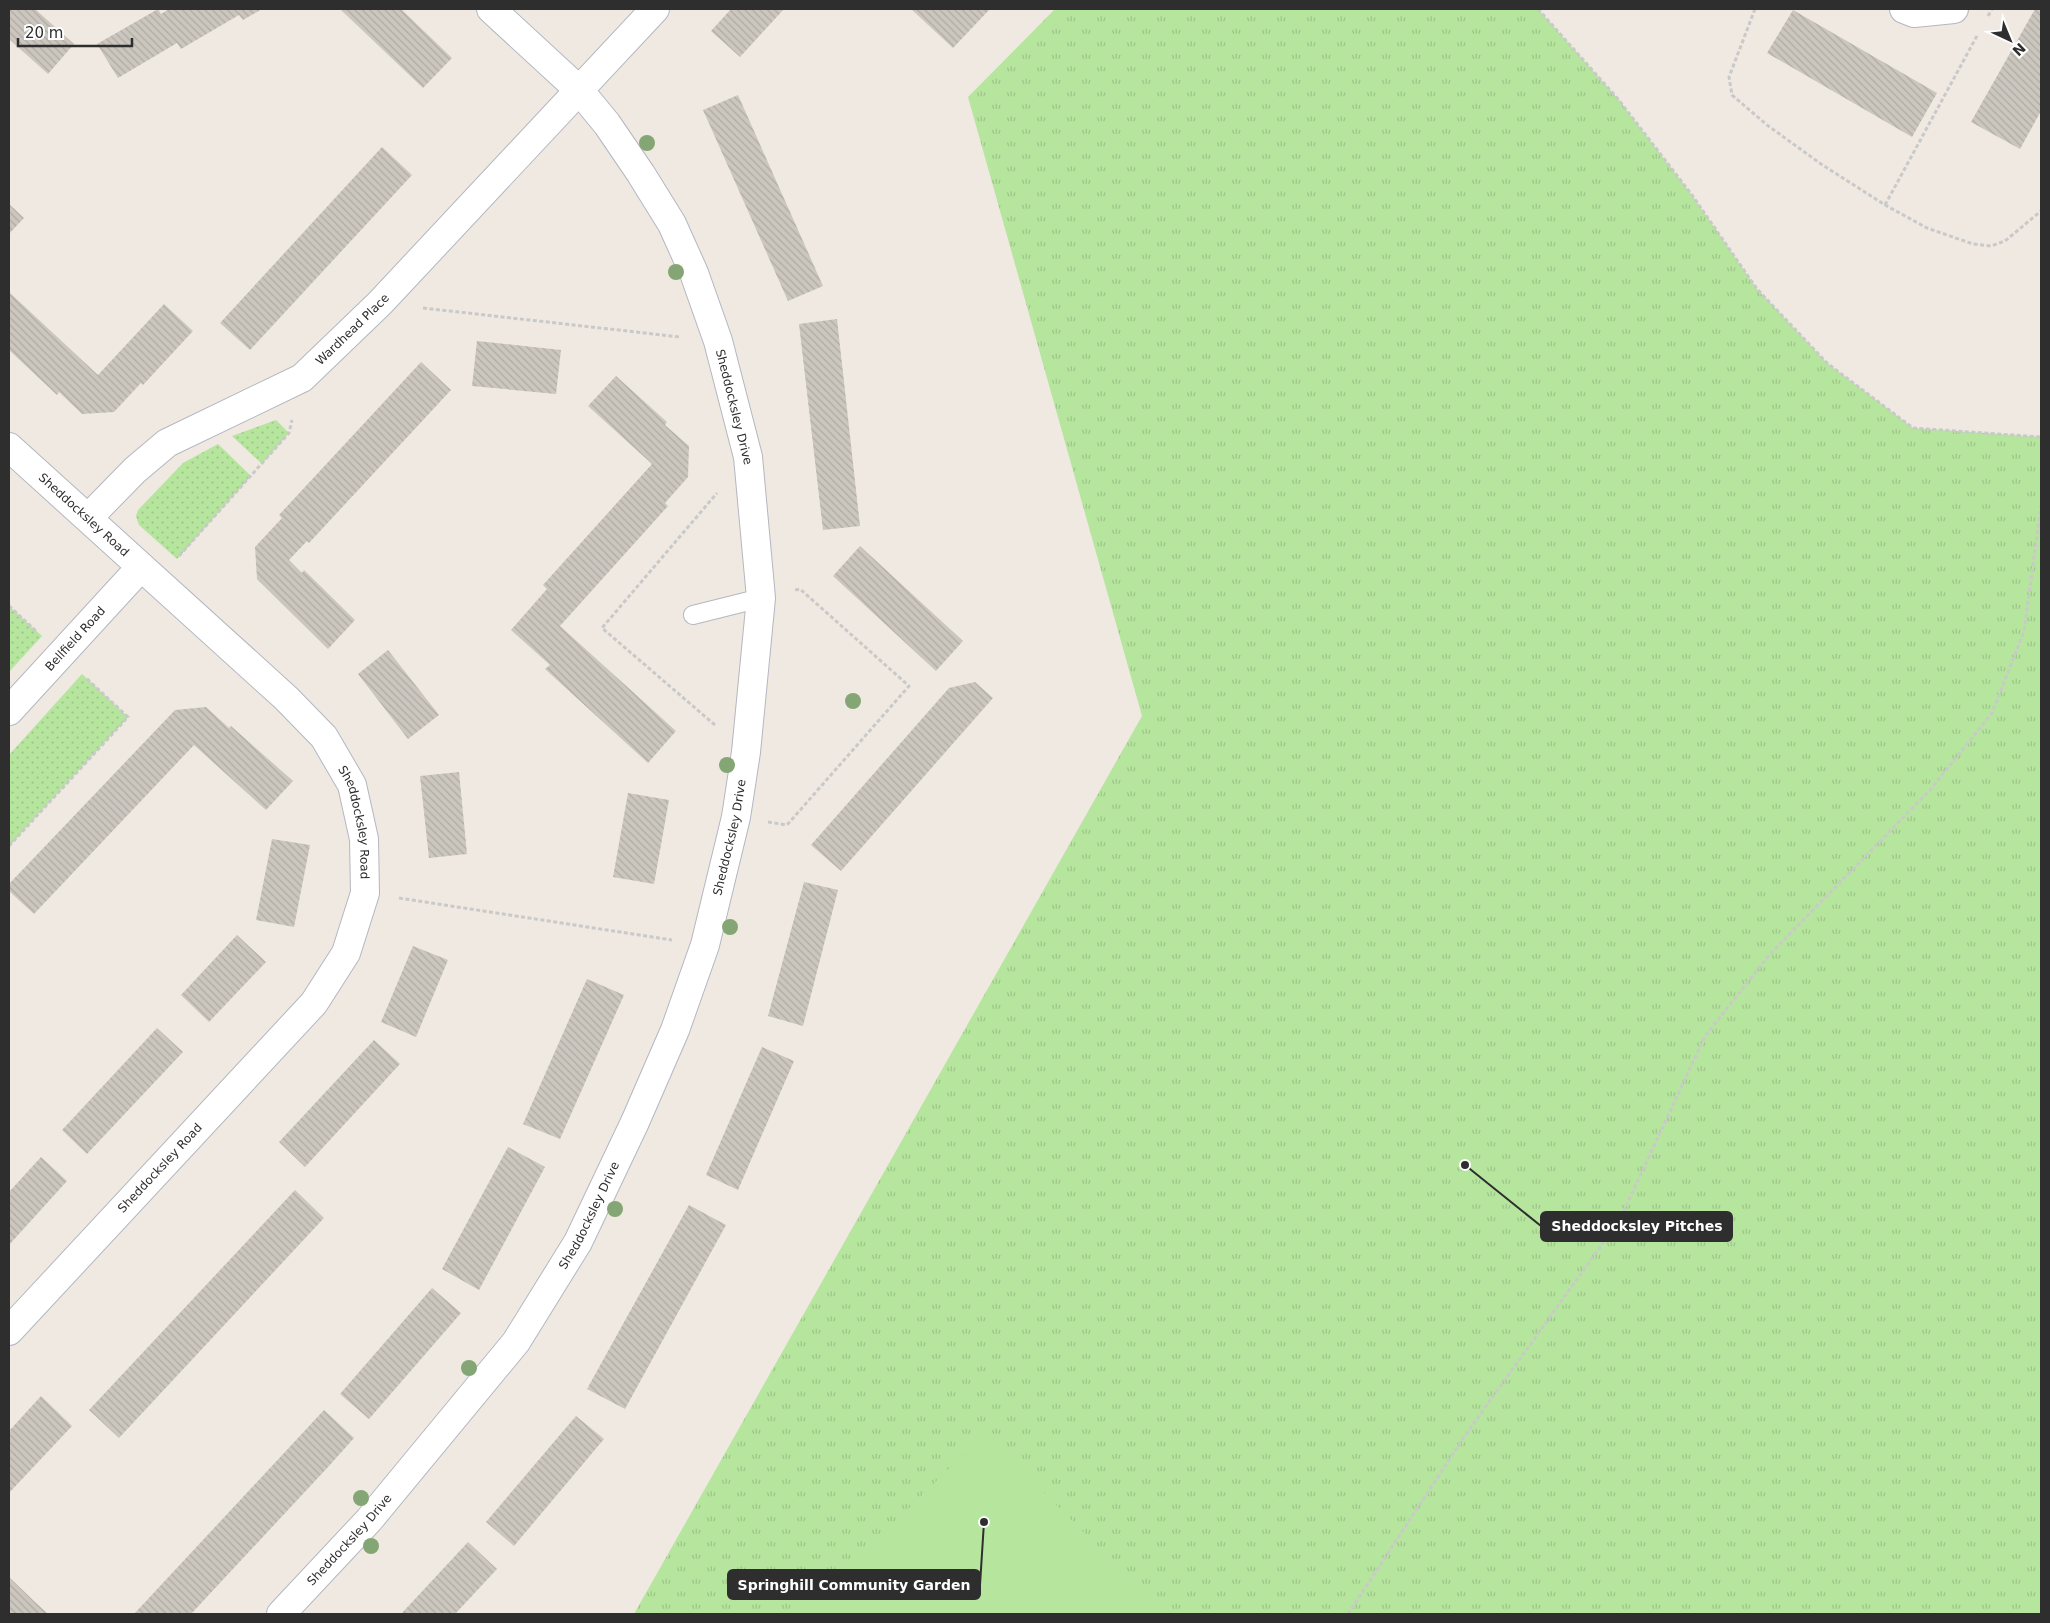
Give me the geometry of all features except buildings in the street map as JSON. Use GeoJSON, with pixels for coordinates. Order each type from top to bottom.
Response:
{"type":"FeatureCollection","features":[{"type":"Feature","properties":{"kind":"street","name":"Sheddocksley Drive"},"geometry":{"type":"LineString","coordinates":[[281,1614],[369,1520],[516,1342],[578,1242],[675,1030],[705,945],[736,817],[746,752],[761,598],[748,457],[718,342],[694,273],[672,224],[607,124],[578,90],[491,9]]}},
{"type":"Feature","properties":{"kind":"street","name":"Wardhead Place"},"geometry":{"type":"LineString","coordinates":[[88,518],[135,470],[167,443],[302,378],[380,303],[655,9]]}},
{"type":"Feature","properties":{"kind":"street"},"geometry":{"type":"LineString","coordinates":[[1904,9],[1914,13],[1954,9]]}},
{"type":"Feature","properties":{"kind":"street","name":"Sheddocksley Road"},"geometry":{"type":"LineString","coordinates":[[9,447],[286,698],[324,737],[352,785],[364,839],[365,893],[346,953],[314,1003],[9,1331]]}},
{"type":"Feature","properties":{"kind":"street","name":"Bellfield Road"},"geometry":{"type":"LineString","coordinates":[[9,711],[61,654],[149,574]]}},
{"type":"Feature","properties":{"kind":"lane"},"geometry":{"type":"LineString","coordinates":[[693,615],[761,598]]}},
{"type":"Feature","properties":{"kind":"path"},"geometry":{"type":"LineString","coordinates":[[1538,9],[1618,99],[1692,195],[1757,289],[1828,364],[1913,428],[2041,437]]}},
{"type":"Feature","properties":{"kind":"path"},"geometry":{"type":"LineString","coordinates":[[1755,9],[1728,77],[1732,95],[1767,125],[1798,147],[1885,205],[1926,228],[1972,244],[1991,246],[2005,241],[2041,211]]}},
{"type":"Feature","properties":{"kind":"path"},"geometry":{"type":"LineString","coordinates":[[1987,17],[1992,9]]}},
{"type":"Feature","properties":{"kind":"path"},"geometry":{"type":"LineString","coordinates":[[1885,205],[1983,26]]}},
{"type":"Feature","properties":{"kind":"path"},"geometry":{"type":"LineString","coordinates":[[380,303],[718,342]]}},
{"type":"Feature","properties":{"kind":"path"},"geometry":{"type":"LineString","coordinates":[[149,574],[289,433],[302,378]]}},
{"type":"Feature","properties":{"kind":"path"},"geometry":{"type":"LineString","coordinates":[[1348,1614],[1464,1437],[1620,1219],[1706,1036],[1770,954],[1930,790],[1992,713],[2024,631],[2041,506]]}},
{"type":"Feature","properties":{"kind":"path"},"geometry":{"type":"LineString","coordinates":[[736,817],[787,825],[909,686],[800,589],[761,598]]}},
{"type":"Feature","properties":{"kind":"path"},"geometry":{"type":"LineString","coordinates":[[9,606],[128,718],[9,846]]}},
{"type":"Feature","properties":{"kind":"path"},"geometry":{"type":"LineString","coordinates":[[365,893],[705,945]]}},
{"type":"Feature","properties":{"kind":"green space"},"geometry":{"type":"Polygon","coordinates":[[[1055,9],[1538,9],[1618,99],[1692,195],[1757,289],[1827,363],[1913,428],[2041,437],[2041,1614],[634,1614],[1142,716],[968,97],[1055,9]]]}},
{"type":"Feature","properties":{"kind":"green space"},"geometry":{"type":"Polygon","coordinates":[[[276,420],[289,433],[262,464],[232,436],[276,420]]]}},
{"type":"Feature","properties":{"kind":"green space"},"geometry":{"type":"Polygon","coordinates":[[[218,444],[251,476],[177,559],[139,525],[136,516],[138,510],[183,463],[218,444]]]}},
{"type":"Feature","properties":{"kind":"green space"},"geometry":{"type":"Polygon","coordinates":[[[9,606],[42,636],[9,672],[9,606]]]}},
{"type":"Feature","properties":{"kind":"green space"},"geometry":{"type":"Polygon","coordinates":[[[82,674],[128,717],[9,846],[9,755],[82,674]]]}},
{"type":"Feature","properties":{"kind":"green space"},"geometry":{"type":"Polygon","coordinates":[[[985,1433],[1165,1614],[810,1614],[806,1610],[985,1433]]]}},
{"type":"Feature","properties":{"kind":"place","name":"Sheddocksley Pitches"},"geometry":{"type":"Point","coordinates":[1465,1165]}},
{"type":"Feature","properties":{"kind":"place","name":"Springhill Community Garden"},"geometry":{"type":"Point","coordinates":[984,1522]}}]}
